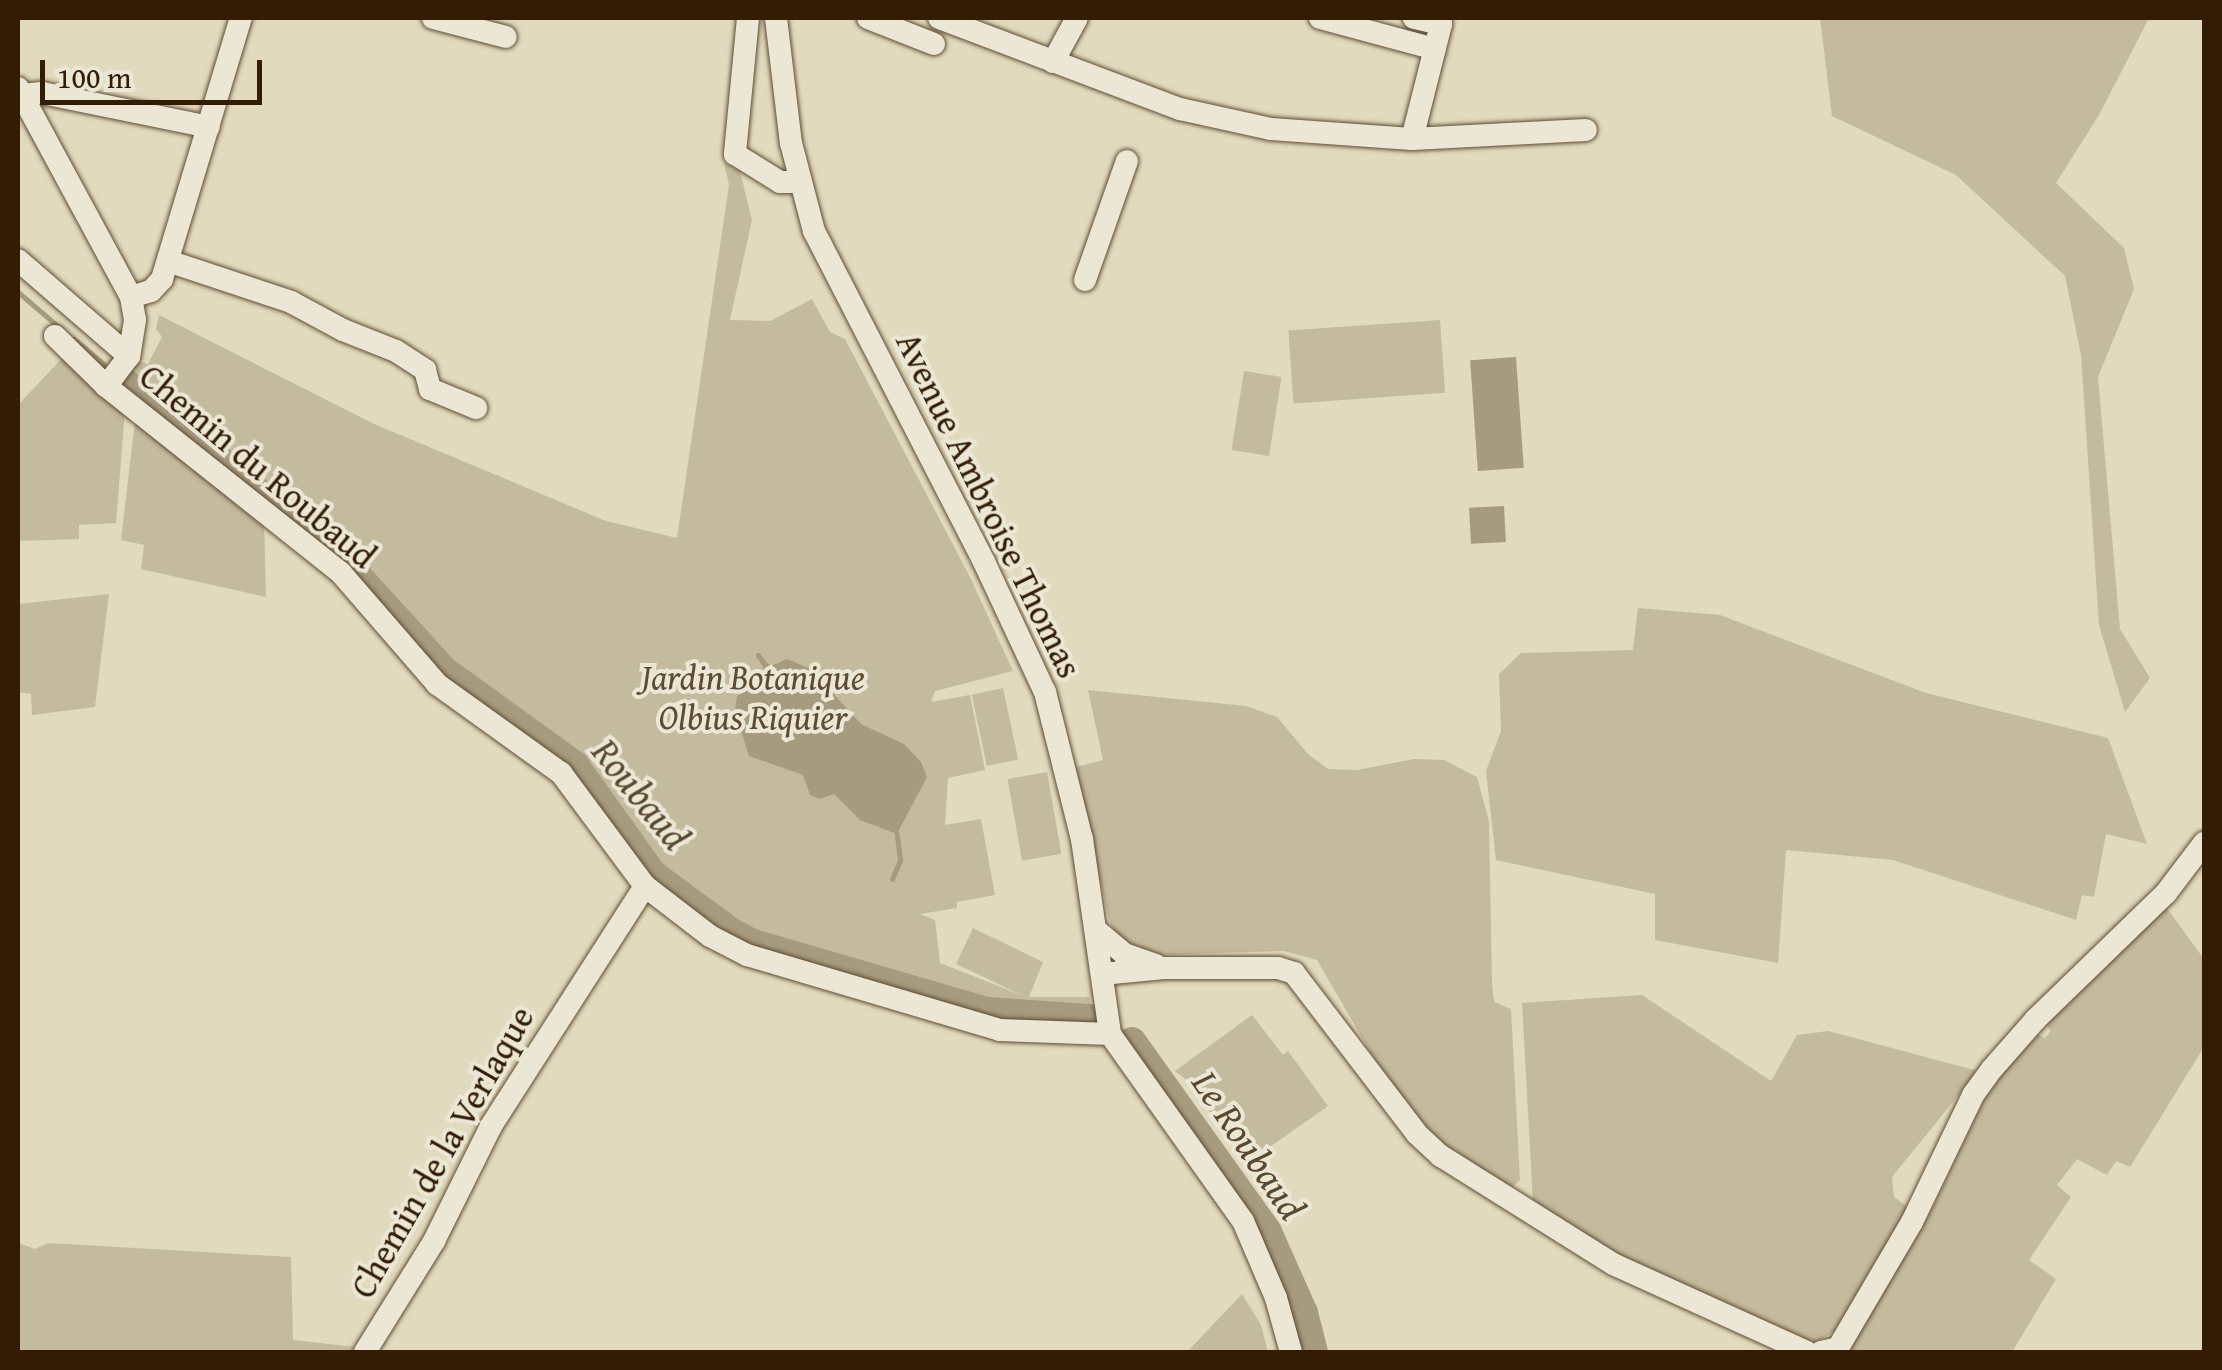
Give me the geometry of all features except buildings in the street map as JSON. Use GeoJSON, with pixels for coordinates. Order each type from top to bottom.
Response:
{"type":"FeatureCollection","features":[{"type":"Feature","properties":{"kind":"street"},"geometry":{"type":"LineString","coordinates":[[131,297],[151,291],[168,261],[241,18]]}},
{"type":"Feature","properties":{"kind":"street"},"geometry":{"type":"LineString","coordinates":[[433,18],[506,38]]}},
{"type":"Feature","properties":{"kind":"street"},"geometry":{"type":"LineString","coordinates":[[748,18],[735,120],[735,154],[780,182],[798,182]]}},
{"type":"Feature","properties":{"kind":"street","name":"Avenue Ambroise Thomas"},"geometry":{"type":"LineString","coordinates":[[776,18],[798,182],[814,232],[984,562],[1045,692],[1072,786],[1110,1034]]}},
{"type":"Feature","properties":{"kind":"street"},"geometry":{"type":"LineString","coordinates":[[868,18],[934,44]]}},
{"type":"Feature","properties":{"kind":"street"},"geometry":{"type":"LineString","coordinates":[[939,18],[1180,110],[1270,129],[1412,139],[1586,130]]}},
{"type":"Feature","properties":{"kind":"street"},"geometry":{"type":"LineString","coordinates":[[1053,62],[1077,18]]}},
{"type":"Feature","properties":{"kind":"street"},"geometry":{"type":"LineString","coordinates":[[1320,18],[1435,49]]}},
{"type":"Feature","properties":{"kind":"street"},"geometry":{"type":"LineString","coordinates":[[1412,139],[1440,24],[1414,18]]}},
{"type":"Feature","properties":{"kind":"street"},"geometry":{"type":"LineString","coordinates":[[20,92],[209,126]]}},
{"type":"Feature","properties":{"kind":"street"},"geometry":{"type":"LineString","coordinates":[[20,92],[131,297],[135,320],[129,356],[106,386]]}},
{"type":"Feature","properties":{"kind":"street"},"geometry":{"type":"LineString","coordinates":[[1086,280],[1127,161]]}},
{"type":"Feature","properties":{"kind":"street"},"geometry":{"type":"LineString","coordinates":[[18,260],[129,356]]}},
{"type":"Feature","properties":{"kind":"street"},"geometry":{"type":"LineString","coordinates":[[168,261],[291,302],[396,351],[424,370],[430,390],[476,408]]}},
{"type":"Feature","properties":{"kind":"street","name":"Chemin du Roubaud"},"geometry":{"type":"LineString","coordinates":[[54,336],[106,386],[341,574],[437,684],[561,772],[646,886],[710,936],[747,955],[1000,1030],[1110,1034]]}},
{"type":"Feature","properties":{"kind":"street"},"geometry":{"type":"LineString","coordinates":[[1821,1352],[1838,1348],[1912,1222],[1973,1095],[1992,1069],[2036,1019],[2166,893],[2204,842]]}},
{"type":"Feature","properties":{"kind":"street","name":"Chemin de la Verlaque"},"geometry":{"type":"LineString","coordinates":[[365,1352],[434,1241],[491,1126],[646,886]]}},
{"type":"Feature","properties":{"kind":"street"},"geometry":{"type":"LineString","coordinates":[[1096,931],[1124,954],[1164,968]]}},
{"type":"Feature","properties":{"kind":"street"},"geometry":{"type":"LineString","coordinates":[[1101,968],[1124,954]]}},
{"type":"Feature","properties":{"kind":"street"},"geometry":{"type":"LineString","coordinates":[[1101,968],[1278,968],[1294,973],[1417,1134],[1441,1156],[1613,1264],[1802,1352]]}},
{"type":"Feature","properties":{"kind":"street"},"geometry":{"type":"LineString","coordinates":[[1110,1034],[1242,1220],[1276,1298],[1290,1352]]}},
{"type":"Feature","properties":{"kind":"green space"},"geometry":{"type":"Polygon","coordinates":[[[1820,18],[2149,18],[2099,115],[2056,183],[2124,248],[2134,289],[2098,377],[2120,629],[2150,678],[2125,712],[2099,625],[2081,355],[2065,276],[1956,175],[1832,116],[1820,18]]]}},
{"type":"Feature","properties":{"kind":"green space","name":"Jardin Botanique Olbius Riquier"},"geometry":{"type":"Polygon","coordinates":[[[724,163],[740,171],[752,220],[730,320],[770,321],[812,299],[830,332],[845,339],[970,577],[1013,671],[935,691],[931,702],[970,695],[985,770],[948,778],[945,825],[981,819],[995,895],[957,902],[957,908],[920,914],[935,920],[940,963],[1026,997],[956,964],[973,928],[1043,962],[1029,997],[1089,997],[1092,1010],[997,1004],[749,930],[716,910],[662,868],[587,766],[564,743],[450,664],[356,558],[124,371],[136,361],[148,364],[162,337],[156,329],[159,315],[374,424],[606,521],[677,538],[729,185],[724,163]]]}},
{"type":"Feature","properties":{"kind":"green space"},"geometry":{"type":"Polygon","coordinates":[[[1440,320],[1445,393],[1293,403],[1288,331],[1440,320]]]}},
{"type":"Feature","properties":{"kind":"green space"},"geometry":{"type":"Polygon","coordinates":[[[67,353],[101,397],[125,410],[116,523],[79,525],[79,539],[18,541],[18,405],[67,353]]]}},
{"type":"Feature","properties":{"kind":"green space"},"geometry":{"type":"Polygon","coordinates":[[[1244,371],[1282,377],[1269,456],[1231,450],[1244,371]]]}},
{"type":"Feature","properties":{"kind":"green space"},"geometry":{"type":"Polygon","coordinates":[[[135,421],[264,522],[266,597],[141,569],[144,545],[121,540],[135,421]]]}},
{"type":"Feature","properties":{"kind":"green space"},"geometry":{"type":"Polygon","coordinates":[[[109,594],[95,707],[32,715],[31,694],[18,692],[18,604],[109,594]]]}},
{"type":"Feature","properties":{"kind":"green space"},"geometry":{"type":"Polygon","coordinates":[[[1638,608],[1720,615],[1926,693],[2108,738],[2147,844],[2106,834],[2094,897],[2082,895],[2076,920],[1893,860],[1786,850],[1778,963],[1655,940],[1655,894],[1496,860],[1486,771],[1501,731],[1499,674],[1521,653],[1633,650],[1638,608]]]}},
{"type":"Feature","properties":{"kind":"green space"},"geometry":{"type":"Polygon","coordinates":[[[1003,688],[1018,759],[987,766],[972,695],[1003,688]]]}},
{"type":"Feature","properties":{"kind":"green space"},"geometry":{"type":"Polygon","coordinates":[[[1088,690],[1246,706],[1277,717],[1308,754],[1328,769],[1357,770],[1414,759],[1444,760],[1477,777],[1489,821],[1494,1002],[1511,1009],[1520,1180],[1510,1189],[1443,1145],[1415,1116],[1372,1055],[1317,960],[1284,951],[1153,955],[1136,950],[1116,934],[1109,920],[1076,767],[1103,760],[1088,690]]]}},
{"type":"Feature","properties":{"kind":"green space"},"geometry":{"type":"Polygon","coordinates":[[[1047,772],[1061,854],[1022,861],[1008,779],[1047,772]]]}},
{"type":"Feature","properties":{"kind":"green space"},"geometry":{"type":"Polygon","coordinates":[[[2166,907],[2204,959],[2204,1047],[2130,1167],[2116,1161],[2107,1175],[2077,1159],[2057,1185],[2071,1197],[2029,1260],[2056,1279],[2012,1352],[1848,1352],[1934,1205],[1986,1096],[2032,1031],[2045,1038],[2051,1031],[2044,1022],[2166,907]]]}},
{"type":"Feature","properties":{"kind":"green space"},"geometry":{"type":"Polygon","coordinates":[[[1642,995],[1771,1081],[1797,1035],[1828,1031],[1978,1071],[1892,1177],[1894,1197],[1909,1208],[1835,1331],[1817,1341],[1802,1342],[1623,1259],[1533,1203],[1522,1003],[1642,995]]]}},
{"type":"Feature","properties":{"kind":"green space"},"geometry":{"type":"Polygon","coordinates":[[[1252,1015],[1283,1055],[1288,1051],[1328,1106],[1247,1163],[1188,1081],[1175,1071],[1252,1015]]]}},
{"type":"Feature","properties":{"kind":"green space"},"geometry":{"type":"Polygon","coordinates":[[[18,1243],[35,1249],[48,1243],[291,1257],[293,1340],[355,1347],[350,1352],[18,1352],[18,1243]]]}},
{"type":"Feature","properties":{"kind":"green space"},"geometry":{"type":"Polygon","coordinates":[[[1242,1294],[1261,1325],[1268,1352],[1187,1352],[1242,1294]]]}},
{"type":"Feature","properties":{"kind":"shaded area"},"geometry":{"type":"Polygon","coordinates":[[[1516,357],[1524,468],[1478,471],[1470,360],[1516,357]]]}},
{"type":"Feature","properties":{"kind":"shaded area"},"geometry":{"type":"Polygon","coordinates":[[[1504,506],[1506,542],[1471,544],[1469,508],[1504,506]]]}},
{"type":"Feature","properties":{"kind":"shaded area"},"geometry":{"type":"Polygon","coordinates":[[[787,659],[811,669],[861,724],[904,744],[921,762],[927,777],[897,834],[860,820],[834,794],[820,799],[810,795],[803,775],[749,756],[735,712],[737,696],[755,687],[766,675],[763,667],[768,663],[771,666],[787,659]]]}},
{"type":"Feature","properties":{"kind":"waterway","name":"Roubaud"},"geometry":{"type":"LineString","coordinates":[[18,292],[61,329]]}},
{"type":"Feature","properties":{"kind":"waterway","name":"Roubaud"},"geometry":{"type":"LineString","coordinates":[[74,339],[104,364]]}},
{"type":"Feature","properties":{"kind":"waterway","name":"Roubaud"},"geometry":{"type":"LineString","coordinates":[[125,382],[350,567],[444,670],[575,765],[653,874],[732,932],[753,943],[987,1011],[1089,1018]]}},
{"type":"Feature","properties":{"kind":"waterway"},"geometry":{"type":"LineString","coordinates":[[758,655],[765,665]]}},
{"type":"Feature","properties":{"kind":"waterway"},"geometry":{"type":"LineString","coordinates":[[892,879],[900,860],[897,834]]}},
{"type":"Feature","properties":{"kind":"waterway","name":"Le Roubaud"},"geometry":{"type":"LineString","coordinates":[[1132,1041],[1268,1232],[1304,1313],[1314,1352]]}}]}
